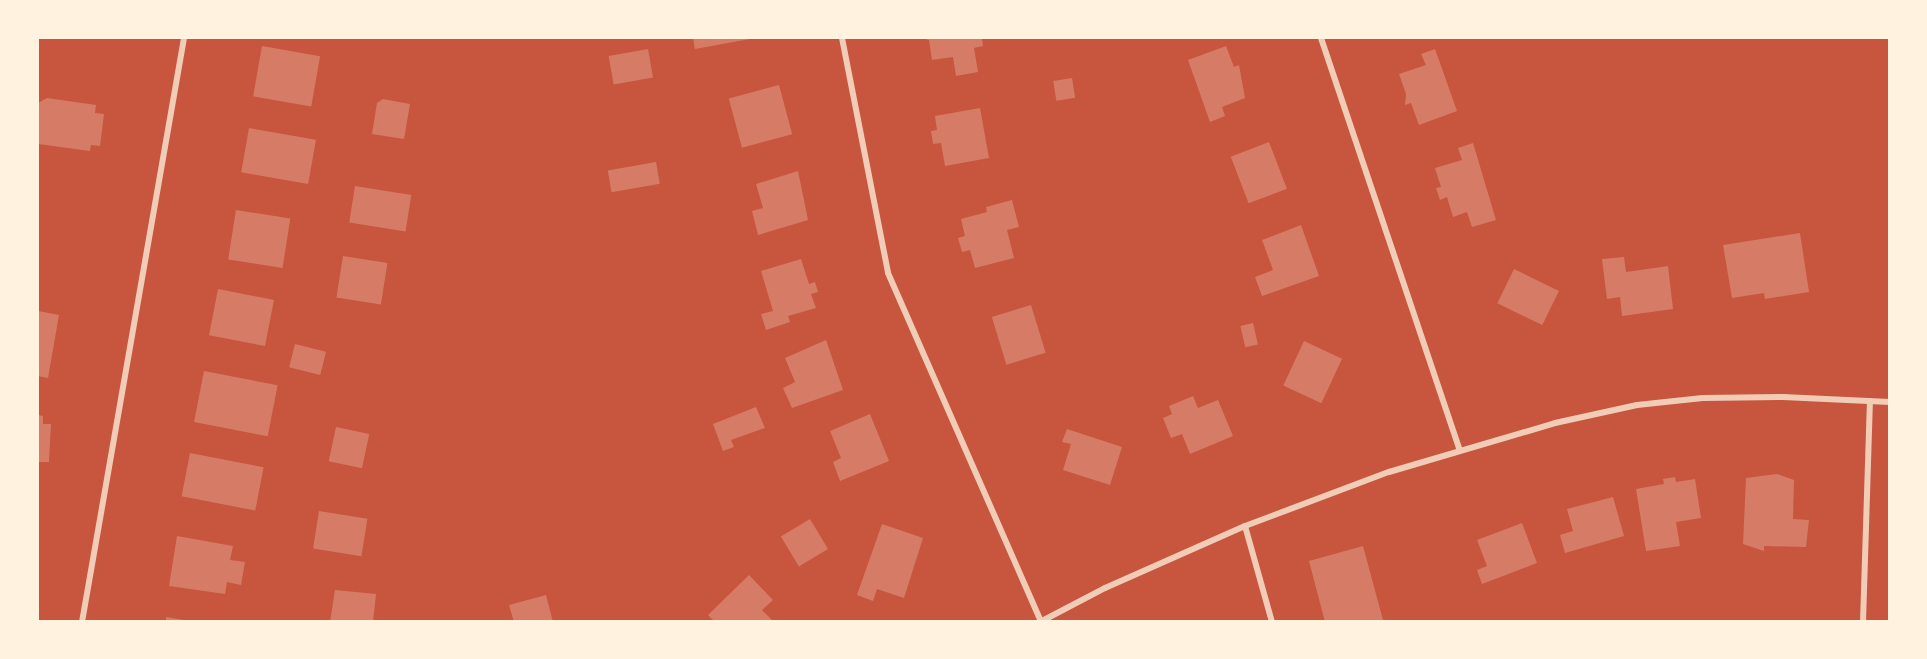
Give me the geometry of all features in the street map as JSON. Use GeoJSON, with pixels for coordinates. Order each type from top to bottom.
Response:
{"type":"FeatureCollection","features":[{"type":"Feature","properties":{"kind":"street"},"geometry":{"type":"LineString","coordinates":[[82,621],[184,38]]}},
{"type":"Feature","properties":{"kind":"street"},"geometry":{"type":"LineString","coordinates":[[842,38],[888,273],[1041,621],[1245,526],[1460,450],[1597,413],[1668,401],[1739,396],[1890,402]]}},
{"type":"Feature","properties":{"kind":"street"},"geometry":{"type":"LineString","coordinates":[[1321,38],[1460,450]]}},
{"type":"Feature","properties":{"kind":"street"},"geometry":{"type":"LineString","coordinates":[[1863,621],[1870,401]]}},
{"type":"Feature","properties":{"kind":"street"},"geometry":{"type":"LineString","coordinates":[[1245,526],[1272,621]]}},
{"type":"Feature","properties":{"kind":"building"},"geometry":{"type":"Polygon","coordinates":[[[693,38],[750,38],[750,39],[695,49],[693,38]]]}},
{"type":"Feature","properties":{"kind":"building"},"geometry":{"type":"Polygon","coordinates":[[[922,38],[982,38],[983,46],[974,48],[978,72],[956,76],[953,57],[932,60],[929,40],[922,38]]]}},
{"type":"Feature","properties":{"kind":"building"},"geometry":{"type":"Polygon","coordinates":[[[262,46],[320,56],[311,106],[253,96],[262,46]]]}},
{"type":"Feature","properties":{"kind":"building"},"geometry":{"type":"Polygon","coordinates":[[[1226,46],[1234,67],[1239,65],[1245,98],[1222,107],[1225,116],[1210,122],[1188,60],[1226,46]]]}},
{"type":"Feature","properties":{"kind":"building"},"geometry":{"type":"Polygon","coordinates":[[[648,49],[653,78],[614,85],[609,56],[648,49]]]}},
{"type":"Feature","properties":{"kind":"building"},"geometry":{"type":"Polygon","coordinates":[[[1435,49],[1457,111],[1419,125],[1411,103],[1405,105],[1406,94],[1399,74],[1426,65],[1421,54],[1435,49]]]}},
{"type":"Feature","properties":{"kind":"building"},"geometry":{"type":"Polygon","coordinates":[[[1072,78],[1075,98],[1056,101],[1053,81],[1072,78]]]}},
{"type":"Feature","properties":{"kind":"building"},"geometry":{"type":"Polygon","coordinates":[[[779,85],[792,134],[742,148],[729,98],[779,85]]]}},
{"type":"Feature","properties":{"kind":"building"},"geometry":{"type":"Polygon","coordinates":[[[47,98],[96,105],[95,113],[104,114],[100,146],[91,145],[90,151],[38,144],[38,103],[47,98]]]}},
{"type":"Feature","properties":{"kind":"building"},"geometry":{"type":"Polygon","coordinates":[[[383,99],[410,104],[404,139],[372,134],[377,103],[383,99]]]}},
{"type":"Feature","properties":{"kind":"building"},"geometry":{"type":"Polygon","coordinates":[[[980,108],[989,158],[945,166],[941,143],[933,144],[931,131],[937,130],[935,116],[980,108]]]}},
{"type":"Feature","properties":{"kind":"building"},"geometry":{"type":"Polygon","coordinates":[[[249,128],[316,140],[308,184],[241,172],[249,128]]]}},
{"type":"Feature","properties":{"kind":"building"},"geometry":{"type":"Polygon","coordinates":[[[1269,142],[1287,189],[1249,203],[1231,157],[1269,142]]]}},
{"type":"Feature","properties":{"kind":"building"},"geometry":{"type":"Polygon","coordinates":[[[1473,143],[1496,220],[1472,227],[1467,212],[1453,217],[1447,197],[1440,200],[1436,188],[1441,187],[1435,168],[1462,160],[1458,148],[1473,143]]]}},
{"type":"Feature","properties":{"kind":"building"},"geometry":{"type":"Polygon","coordinates":[[[656,162],[660,184],[612,192],[608,171],[656,162]]]}},
{"type":"Feature","properties":{"kind":"building"},"geometry":{"type":"Polygon","coordinates":[[[798,171],[808,220],[758,235],[752,211],[763,208],[756,184],[798,171]]]}},
{"type":"Feature","properties":{"kind":"building"},"geometry":{"type":"Polygon","coordinates":[[[355,186],[411,195],[406,231],[349,223],[355,186]]]}},
{"type":"Feature","properties":{"kind":"building"},"geometry":{"type":"Polygon","coordinates":[[[1012,200],[1019,227],[1007,230],[1014,258],[975,268],[970,250],[962,252],[958,238],[965,236],[961,219],[987,212],[986,207],[1012,200]]]}},
{"type":"Feature","properties":{"kind":"building"},"geometry":{"type":"Polygon","coordinates":[[[236,210],[290,219],[283,268],[228,259],[236,210]]]}},
{"type":"Feature","properties":{"kind":"building"},"geometry":{"type":"Polygon","coordinates":[[[1301,225],[1319,276],[1262,296],[1255,277],[1273,270],[1262,240],[1301,225]]]}},
{"type":"Feature","properties":{"kind":"building"},"geometry":{"type":"Polygon","coordinates":[[[1800,233],[1809,292],[1765,299],[1764,293],[1732,298],[1723,245],[1800,233]]]}},
{"type":"Feature","properties":{"kind":"building"},"geometry":{"type":"Polygon","coordinates":[[[343,256],[387,263],[381,305],[336,297],[343,256]]]}},
{"type":"Feature","properties":{"kind":"building"},"geometry":{"type":"Polygon","coordinates":[[[1624,257],[1626,272],[1668,266],[1673,309],[1622,316],[1620,297],[1607,299],[1602,259],[1624,257]]]}},
{"type":"Feature","properties":{"kind":"building"},"geometry":{"type":"Polygon","coordinates":[[[801,259],[809,284],[815,282],[818,292],[811,294],[816,308],[788,316],[790,322],[766,330],[761,314],[773,311],[761,271],[801,259]]]}},
{"type":"Feature","properties":{"kind":"building"},"geometry":{"type":"Polygon","coordinates":[[[1514,269],[1559,291],[1542,325],[1497,303],[1514,269]]]}},
{"type":"Feature","properties":{"kind":"building"},"geometry":{"type":"Polygon","coordinates":[[[218,289],[274,300],[265,346],[209,335],[218,289]]]}},
{"type":"Feature","properties":{"kind":"building"},"geometry":{"type":"Polygon","coordinates":[[[1031,305],[1046,353],[1006,365],[992,317],[1031,305]]]}},
{"type":"Feature","properties":{"kind":"building"},"geometry":{"type":"Polygon","coordinates":[[[38,311],[59,315],[48,378],[38,376],[38,311]]]}},
{"type":"Feature","properties":{"kind":"building"},"geometry":{"type":"Polygon","coordinates":[[[1253,323],[1258,344],[1245,347],[1240,326],[1253,323]]]}},
{"type":"Feature","properties":{"kind":"building"},"geometry":{"type":"Polygon","coordinates":[[[826,340],[843,390],[792,408],[783,388],[795,382],[785,358],[826,340]]]}},
{"type":"Feature","properties":{"kind":"building"},"geometry":{"type":"Polygon","coordinates":[[[1304,341],[1342,359],[1321,403],[1283,385],[1304,341]]]}},
{"type":"Feature","properties":{"kind":"building"},"geometry":{"type":"Polygon","coordinates":[[[295,344],[326,352],[320,375],[289,367],[295,344]]]}},
{"type":"Feature","properties":{"kind":"building"},"geometry":{"type":"Polygon","coordinates":[[[204,371],[278,385],[268,436],[194,422],[204,371]]]}},
{"type":"Feature","properties":{"kind":"building"},"geometry":{"type":"Polygon","coordinates":[[[1193,396],[1198,408],[1218,400],[1233,436],[1190,454],[1182,434],[1171,438],[1163,418],[1172,414],[1169,406],[1193,396]]]}},
{"type":"Feature","properties":{"kind":"building"},"geometry":{"type":"Polygon","coordinates":[[[756,407],[765,428],[731,440],[734,447],[723,451],[713,424],[756,407]]]}},
{"type":"Feature","properties":{"kind":"building"},"geometry":{"type":"Polygon","coordinates":[[[870,414],[889,461],[840,481],[833,462],[841,458],[830,431],[870,414]]]}},
{"type":"Feature","properties":{"kind":"building"},"geometry":{"type":"Polygon","coordinates":[[[38,415],[43,416],[43,424],[51,424],[49,462],[38,462],[38,415]]]}},
{"type":"Feature","properties":{"kind":"building"},"geometry":{"type":"Polygon","coordinates":[[[336,427],[369,434],[362,468],[329,461],[336,427]]]}},
{"type":"Feature","properties":{"kind":"building"},"geometry":{"type":"Polygon","coordinates":[[[1067,429],[1122,447],[1110,485],[1063,470],[1071,444],[1062,442],[1067,429]]]}},
{"type":"Feature","properties":{"kind":"building"},"geometry":{"type":"Polygon","coordinates":[[[190,453],[264,467],[255,511],[182,496],[190,453]]]}},
{"type":"Feature","properties":{"kind":"building"},"geometry":{"type":"Polygon","coordinates":[[[1777,474],[1794,480],[1793,519],[1809,520],[1806,547],[1764,546],[1764,551],[1743,544],[1746,478],[1777,474]]]}},
{"type":"Feature","properties":{"kind":"building"},"geometry":{"type":"Polygon","coordinates":[[[1675,477],[1676,482],[1695,479],[1701,518],[1676,522],[1680,546],[1646,551],[1636,489],[1664,484],[1663,479],[1675,477]]]}},
{"type":"Feature","properties":{"kind":"building"},"geometry":{"type":"Polygon","coordinates":[[[1613,497],[1624,536],[1565,553],[1560,535],[1573,531],[1567,509],[1613,497]]]}},
{"type":"Feature","properties":{"kind":"building"},"geometry":{"type":"Polygon","coordinates":[[[319,511],[367,519],[361,556],[313,549],[319,511]]]}},
{"type":"Feature","properties":{"kind":"building"},"geometry":{"type":"Polygon","coordinates":[[[810,519],[828,549],[799,567],[781,537],[810,519]]]}},
{"type":"Feature","properties":{"kind":"building"},"geometry":{"type":"Polygon","coordinates":[[[1522,523],[1537,563],[1482,584],[1477,570],[1487,566],[1477,540],[1522,523]]]}},
{"type":"Feature","properties":{"kind":"building"},"geometry":{"type":"Polygon","coordinates":[[[882,524],[923,538],[904,598],[877,589],[873,601],[857,595],[882,524]]]}},
{"type":"Feature","properties":{"kind":"building"},"geometry":{"type":"Polygon","coordinates":[[[177,536],[233,546],[230,560],[245,562],[241,585],[227,582],[225,594],[169,586],[177,536]]]}},
{"type":"Feature","properties":{"kind":"building"},"geometry":{"type":"Polygon","coordinates":[[[1363,546],[1383,620],[1325,622],[1309,561],[1363,546]]]}},
{"type":"Feature","properties":{"kind":"building"},"geometry":{"type":"Polygon","coordinates":[[[749,575],[773,600],[762,610],[774,622],[715,622],[708,615],[749,575]]]}},
{"type":"Feature","properties":{"kind":"building"},"geometry":{"type":"Polygon","coordinates":[[[335,590],[376,594],[373,622],[330,622],[335,590]]]}},
{"type":"Feature","properties":{"kind":"building"},"geometry":{"type":"Polygon","coordinates":[[[546,595],[553,622],[514,622],[509,605],[546,595]]]}},
{"type":"Feature","properties":{"kind":"building"},"geometry":{"type":"Polygon","coordinates":[[[166,617],[184,620],[184,622],[166,622],[166,617]]]}}]}
